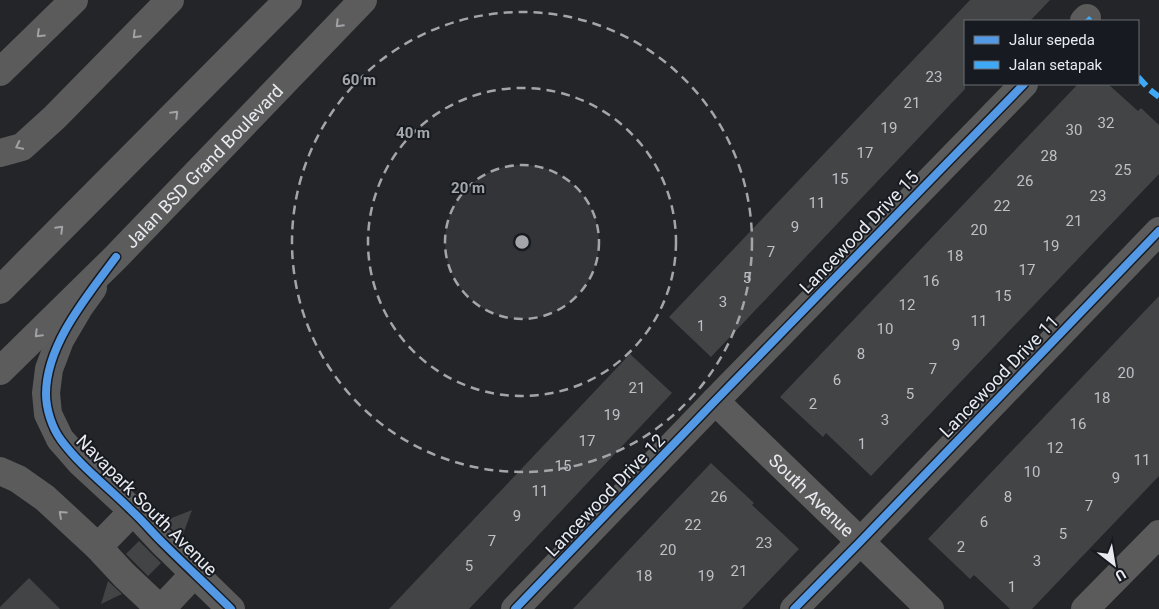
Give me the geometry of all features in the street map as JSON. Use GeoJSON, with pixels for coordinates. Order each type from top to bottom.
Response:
{"type":"FeatureCollection","features":[{"type":"Feature","properties":{"kind":"main road"},"geometry":{"type":"LineString","coordinates":[[0,290],[288,0]]}},
{"type":"Feature","properties":{"kind":"main road","name":"Jalan BSD Grand Boulevard"},"geometry":{"type":"LineString","coordinates":[[0,371],[116,257],[308,55],[363,0]]}},
{"type":"Feature","properties":{"kind":"street"},"geometry":{"type":"LineString","coordinates":[[0,72],[74,0]]}},
{"type":"Feature","properties":{"kind":"street"},"geometry":{"type":"LineString","coordinates":[[0,153],[22,146],[48,123],[170,0]]}},
{"type":"Feature","properties":{"kind":"street","name":"Lancewood Drive 15"},"geometry":{"type":"LineString","coordinates":[[715,401],[1023,85]]}},
{"type":"Feature","properties":{"kind":"street","name":"Lancewood Drive 11"},"geometry":{"type":"LineString","coordinates":[[794,609],[1159,231]]}},
{"type":"Feature","properties":{"kind":"street","name":"Navapark South Avenue"},"geometry":{"type":"LineString","coordinates":[[116,257],[80,306],[60,340],[49,369],[46,393],[48,414],[60,439],[81,463],[133,511],[231,609]]}},
{"type":"Feature","properties":{"kind":"street"},"geometry":{"type":"LineString","coordinates":[[0,280],[26,264]]}},
{"type":"Feature","properties":{"kind":"street","name":"South Avenue"},"geometry":{"type":"LineString","coordinates":[[715,401],[930,609]]}},
{"type":"Feature","properties":{"kind":"street","name":"Lancewood Drive 12"},"geometry":{"type":"LineString","coordinates":[[516,609],[715,401]]}},
{"type":"Feature","properties":{"kind":"street","name":"Navapark South Avenue"},"geometry":{"type":"LineString","coordinates":[[0,471],[18,479],[44,498],[98,547],[160,609],[195,573]]}},
{"type":"Feature","properties":{"kind":"street","name":"Navapark South Avenue"},"geometry":{"type":"LineString","coordinates":[[98,547],[133,511]]}},
{"type":"Feature","properties":{"kind":"street"},"geometry":{"type":"LineString","coordinates":[[1085,609],[1159,534]]}},
{"type":"Feature","properties":{"kind":"building"},"geometry":{"type":"Polygon","coordinates":[[[970,0],[1050,0],[1031,20],[964,20],[965,89],[711,357],[669,317],[970,0]]]}},
{"type":"Feature","properties":{"kind":"building"},"geometry":{"type":"Polygon","coordinates":[[[1077,85],[1109,85],[1138,111],[1141,108],[1159,125],[1159,174],[871,476],[826,433],[823,437],[780,397],[1077,85]]]}},
{"type":"Feature","properties":{"kind":"building"},"geometry":{"type":"Polygon","coordinates":[[[1159,296],[1159,476],[1032,609],[1010,609],[974,575],[970,579],[928,539],[1159,296]]]}},
{"type":"Feature","properties":{"kind":"building"},"geometry":{"type":"Polygon","coordinates":[[[630,354],[672,393],[469,609],[389,609],[630,354]]]}},
{"type":"Feature","properties":{"kind":"building"},"geometry":{"type":"Polygon","coordinates":[[[711,463],[799,549],[742,609],[573,609],[711,463]]]}},
{"type":"Feature","properties":{"kind":"building"},"geometry":{"type":"Polygon","coordinates":[[[192,510],[182,537],[181,539],[164,521],[192,510]]]}},
{"type":"Feature","properties":{"kind":"building"},"geometry":{"type":"Polygon","coordinates":[[[139,541],[161,563],[148,576],[126,554],[139,541]]]}},
{"type":"Feature","properties":{"kind":"building"},"geometry":{"type":"Polygon","coordinates":[[[29,578],[60,609],[0,609],[29,578]]]}},
{"type":"Feature","properties":{"kind":"building"},"geometry":{"type":"Polygon","coordinates":[[[108,581],[122,594],[101,604],[108,581]]]}},
{"type":"Feature","properties":{"kind":"marked path"},"geometry":{"type":"LineString","coordinates":[[1139,78],[1159,97]]}},
{"type":"Feature","properties":{"kind":"cycle path"},"geometry":{"type":"LineString","coordinates":[[515,609],[1023,85]]}},
{"type":"Feature","properties":{"kind":"cycle path"},"geometry":{"type":"LineString","coordinates":[[794,609],[1159,231]]}},
{"type":"Feature","properties":{"kind":"cycle path"},"geometry":{"type":"LineString","coordinates":[[116,257],[70,321],[53,357],[48,375],[46,394],[50,418],[58,435],[77,459],[231,609]]}}]}
